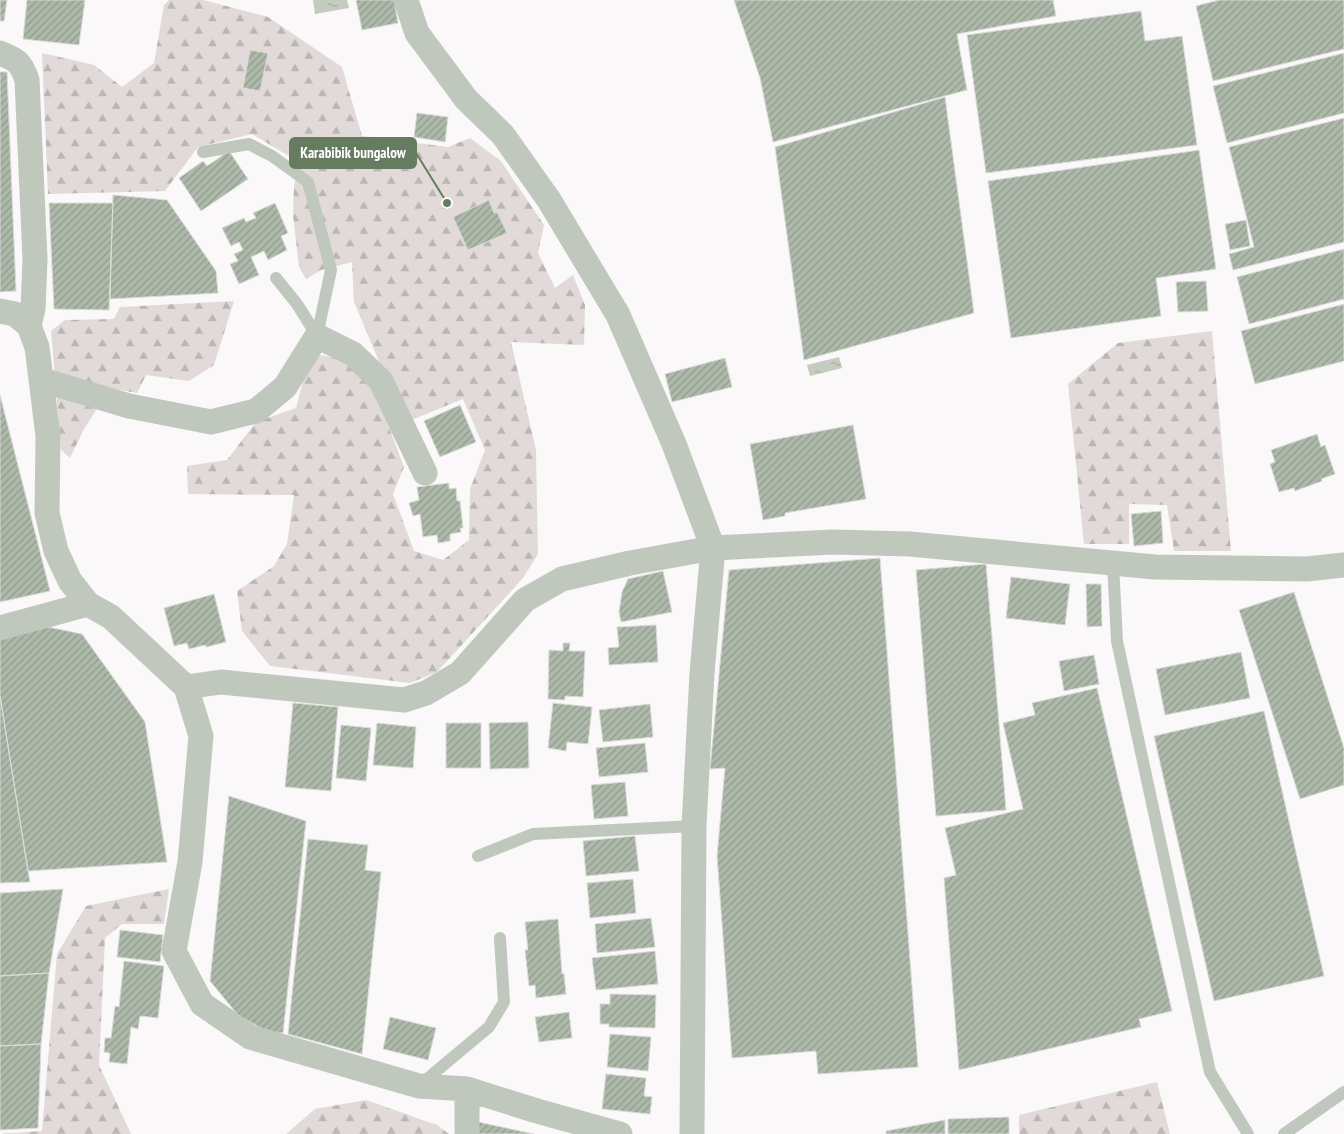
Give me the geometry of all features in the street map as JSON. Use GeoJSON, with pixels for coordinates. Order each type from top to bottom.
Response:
{"type":"FeatureCollection","features":[{"type":"Feature","properties":{"kind":"street"},"geometry":{"type":"LineString","coordinates":[[406,0],[417,33],[466,99],[503,135],[549,200],[618,315],[674,444],[713,548],[702,673],[694,826],[692,1134]]}},
{"type":"Feature","properties":{"kind":"street"},"geometry":{"type":"LineString","coordinates":[[0,53],[10,57],[22,66],[27,80],[35,258],[34,309],[29,326]]}},
{"type":"Feature","properties":{"kind":"street"},"geometry":{"type":"LineString","coordinates":[[0,310],[15,314],[29,326],[38,347],[48,436],[48,513],[56,551],[70,581],[88,604],[111,617],[186,687],[201,736],[190,862],[174,951],[202,1004],[250,1037],[419,1086],[467,1089],[620,1134]]}},
{"type":"Feature","properties":{"kind":"street"},"geometry":{"type":"LineString","coordinates":[[42,380],[129,406],[211,422],[256,411],[285,387],[317,336],[354,354],[381,381],[425,473]]}},
{"type":"Feature","properties":{"kind":"street"},"geometry":{"type":"LineString","coordinates":[[186,687],[221,682],[404,700],[426,693],[460,673],[525,600],[562,578],[713,548],[833,542],[910,544],[1155,568],[1307,569],[1344,565]]}},
{"type":"Feature","properties":{"kind":"street"},"geometry":{"type":"LineString","coordinates":[[0,628],[88,604]]}},
{"type":"Feature","properties":{"kind":"street"},"geometry":{"type":"LineString","coordinates":[[467,1089],[467,1134]]}},
{"type":"Feature","properties":{"kind":"lane"},"geometry":{"type":"LineString","coordinates":[[202,152],[249,144],[272,156],[308,182],[331,270],[317,336]]}},
{"type":"Feature","properties":{"kind":"lane"},"geometry":{"type":"LineString","coordinates":[[276,278],[297,304],[317,336]]}},
{"type":"Feature","properties":{"kind":"lane"},"geometry":{"type":"LineString","coordinates":[[1114,563],[1117,641],[1210,1072],[1248,1134]]}},
{"type":"Feature","properties":{"kind":"lane"},"geometry":{"type":"LineString","coordinates":[[478,856],[533,834],[694,826]]}},
{"type":"Feature","properties":{"kind":"lane"},"geometry":{"type":"LineString","coordinates":[[419,1086],[489,1027],[504,1002],[500,938]]}},
{"type":"Feature","properties":{"kind":"lane"},"geometry":{"type":"LineString","coordinates":[[1284,1134],[1344,1092]]}},
{"type":"Feature","properties":{"kind":"green space"},"geometry":{"type":"Polygon","coordinates":[[[169,0],[203,0],[268,17],[342,67],[362,136],[448,147],[470,138],[501,161],[544,225],[538,253],[555,288],[573,275],[585,305],[584,345],[511,342],[536,450],[538,554],[523,578],[437,672],[410,683],[270,666],[242,631],[237,591],[274,566],[287,544],[294,495],[188,494],[187,466],[227,460],[256,422],[296,408],[306,370],[320,355],[348,360],[374,387],[404,467],[393,494],[414,551],[443,560],[469,540],[470,489],[485,450],[463,399],[409,421],[381,366],[354,302],[352,262],[321,270],[306,279],[299,267],[293,215],[294,186],[299,162],[252,134],[198,147],[165,191],[48,194],[42,53],[94,65],[122,87],[154,63],[164,5],[169,0]]]}},
{"type":"Feature","properties":{"kind":"green space"},"geometry":{"type":"Polygon","coordinates":[[[234,301],[214,365],[189,381],[146,375],[137,393],[110,388],[84,429],[70,458],[61,450],[51,331],[65,320],[114,319],[120,307],[234,301]]]}},
{"type":"Feature","properties":{"kind":"green space"},"geometry":{"type":"Polygon","coordinates":[[[1212,331],[1231,551],[1174,551],[1167,505],[1129,504],[1129,544],[1084,544],[1068,384],[1118,343],[1212,331]]]}},
{"type":"Feature","properties":{"kind":"green space"},"geometry":{"type":"Polygon","coordinates":[[[169,889],[164,924],[122,924],[105,938],[99,1065],[131,1134],[0,1134],[42,1131],[57,954],[86,906],[169,889]]]}},
{"type":"Feature","properties":{"kind":"green space"},"geometry":{"type":"Polygon","coordinates":[[[1157,1082],[1170,1134],[1019,1134],[1019,1115],[1157,1082]]]}},
{"type":"Feature","properties":{"kind":"green space"},"geometry":{"type":"Polygon","coordinates":[[[366,1100],[437,1125],[449,1134],[286,1134],[315,1109],[366,1100]]]}},
{"type":"Feature","properties":{"kind":"water"},"geometry":{"type":"Polygon","coordinates":[[[313,0],[347,0],[349,8],[315,14],[313,0]]]}},
{"type":"Feature","properties":{"kind":"water"},"geometry":{"type":"Polygon","coordinates":[[[839,357],[842,368],[810,376],[807,365],[839,357]]]}},
{"type":"Feature","properties":{"kind":"building"},"geometry":{"type":"Polygon","coordinates":[[[0,0],[7,0],[4,21],[0,21],[0,0]]]}},
{"type":"Feature","properties":{"kind":"building"},"geometry":{"type":"Polygon","coordinates":[[[27,0],[85,0],[79,45],[23,39],[27,0]]]}},
{"type":"Feature","properties":{"kind":"building"},"geometry":{"type":"Polygon","coordinates":[[[356,0],[394,0],[398,23],[362,30],[356,0]]]}},
{"type":"Feature","properties":{"kind":"building"},"geometry":{"type":"Polygon","coordinates":[[[734,0],[1053,0],[1056,16],[957,34],[967,90],[773,142],[760,78],[734,0]]]}},
{"type":"Feature","properties":{"kind":"building"},"geometry":{"type":"Polygon","coordinates":[[[1219,0],[1344,0],[1344,49],[1213,81],[1196,6],[1219,0]]]}},
{"type":"Feature","properties":{"kind":"building"},"geometry":{"type":"Polygon","coordinates":[[[1141,11],[1145,41],[1182,36],[1197,145],[986,173],[967,35],[1141,11]]]}},
{"type":"Feature","properties":{"kind":"building"},"geometry":{"type":"Polygon","coordinates":[[[250,50],[268,53],[260,91],[243,88],[250,50]]]}},
{"type":"Feature","properties":{"kind":"building"},"geometry":{"type":"Polygon","coordinates":[[[1344,53],[1344,113],[1227,143],[1213,86],[1344,53]]]}},
{"type":"Feature","properties":{"kind":"building"},"geometry":{"type":"Polygon","coordinates":[[[0,72],[7,72],[16,291],[0,292],[0,72]]]}},
{"type":"Feature","properties":{"kind":"building"},"geometry":{"type":"Polygon","coordinates":[[[945,97],[974,313],[804,360],[775,147],[945,97]]]}},
{"type":"Feature","properties":{"kind":"building"},"geometry":{"type":"Polygon","coordinates":[[[417,113],[448,117],[445,142],[414,137],[417,113]]]}},
{"type":"Feature","properties":{"kind":"building"},"geometry":{"type":"Polygon","coordinates":[[[1344,118],[1344,242],[1233,270],[1229,254],[1254,247],[1229,147],[1344,118]]]}},
{"type":"Feature","properties":{"kind":"building"},"geometry":{"type":"Polygon","coordinates":[[[1199,150],[1216,269],[1156,278],[1161,316],[1011,338],[988,181],[1199,150]]]}},
{"type":"Feature","properties":{"kind":"building"},"geometry":{"type":"Polygon","coordinates":[[[229,151],[248,179],[201,211],[179,178],[203,161],[207,166],[229,151]]]}},
{"type":"Feature","properties":{"kind":"building"},"geometry":{"type":"Polygon","coordinates":[[[113,195],[167,200],[216,271],[218,293],[110,299],[113,195]]]}},
{"type":"Feature","properties":{"kind":"building"},"geometry":{"type":"Polygon","coordinates":[[[489,200],[494,213],[497,212],[507,233],[468,250],[453,217],[489,200]]]}},
{"type":"Feature","properties":{"kind":"building"},"geometry":{"type":"Polygon","coordinates":[[[49,203],[113,203],[109,310],[54,309],[49,203]]]}},
{"type":"Feature","properties":{"kind":"building"},"geometry":{"type":"Polygon","coordinates":[[[275,203],[288,233],[281,236],[287,250],[268,260],[264,251],[251,257],[259,275],[239,284],[230,264],[238,261],[234,254],[243,250],[239,242],[231,246],[222,228],[244,218],[246,222],[256,218],[253,213],[275,203]]]}},
{"type":"Feature","properties":{"kind":"building"},"geometry":{"type":"Polygon","coordinates":[[[1246,220],[1250,246],[1230,250],[1225,224],[1246,220]]]}},
{"type":"Feature","properties":{"kind":"building"},"geometry":{"type":"Polygon","coordinates":[[[1344,249],[1344,299],[1249,324],[1237,277],[1344,249]]]}},
{"type":"Feature","properties":{"kind":"building"},"geometry":{"type":"Polygon","coordinates":[[[1206,281],[1208,311],[1178,312],[1176,282],[1206,281]]]}},
{"type":"Feature","properties":{"kind":"building"},"geometry":{"type":"Polygon","coordinates":[[[1344,304],[1344,361],[1255,384],[1241,331],[1344,304]]]}},
{"type":"Feature","properties":{"kind":"building"},"geometry":{"type":"Polygon","coordinates":[[[725,358],[732,387],[672,402],[665,374],[725,358]]]}},
{"type":"Feature","properties":{"kind":"building"},"geometry":{"type":"Polygon","coordinates":[[[0,395],[50,591],[0,602],[0,395]]]}},
{"type":"Feature","properties":{"kind":"building"},"geometry":{"type":"Polygon","coordinates":[[[460,405],[476,442],[440,457],[424,421],[460,405]]]}},
{"type":"Feature","properties":{"kind":"building"},"geometry":{"type":"Polygon","coordinates":[[[853,425],[866,499],[785,513],[785,516],[763,520],[750,444],[853,425]]]}},
{"type":"Feature","properties":{"kind":"building"},"geometry":{"type":"Polygon","coordinates":[[[1317,434],[1321,447],[1325,445],[1335,474],[1295,491],[1294,488],[1279,492],[1270,464],[1275,462],[1271,450],[1317,434]]]}},
{"type":"Feature","properties":{"kind":"building"},"geometry":{"type":"Polygon","coordinates":[[[449,483],[449,489],[456,488],[457,501],[460,501],[463,528],[460,528],[461,532],[450,534],[450,541],[438,543],[437,535],[423,537],[420,514],[413,516],[409,503],[419,500],[417,487],[449,483]]]}},
{"type":"Feature","properties":{"kind":"building"},"geometry":{"type":"Polygon","coordinates":[[[1161,511],[1163,543],[1134,546],[1131,514],[1161,511]]]}},
{"type":"Feature","properties":{"kind":"building"},"geometry":{"type":"Polygon","coordinates":[[[880,558],[918,1067],[818,1074],[816,1051],[732,1058],[717,856],[725,768],[710,769],[729,570],[880,558]]]}},
{"type":"Feature","properties":{"kind":"building"},"geometry":{"type":"Polygon","coordinates":[[[986,564],[1006,810],[936,816],[916,570],[986,564]]]}},
{"type":"Feature","properties":{"kind":"building"},"geometry":{"type":"Polygon","coordinates":[[[663,571],[672,612],[621,622],[619,612],[622,592],[628,579],[663,571]]]}},
{"type":"Feature","properties":{"kind":"building"},"geometry":{"type":"Polygon","coordinates":[[[1011,577],[1070,584],[1065,625],[1006,618],[1011,577]]]}},
{"type":"Feature","properties":{"kind":"building"},"geometry":{"type":"Polygon","coordinates":[[[1086,584],[1101,584],[1102,626],[1087,627],[1086,584]]]}},
{"type":"Feature","properties":{"kind":"building"},"geometry":{"type":"Polygon","coordinates":[[[1294,592],[1344,748],[1344,785],[1300,799],[1239,610],[1294,592]]]}},
{"type":"Feature","properties":{"kind":"building"},"geometry":{"type":"Polygon","coordinates":[[[214,594],[226,642],[189,649],[187,643],[174,646],[164,608],[214,594]]]}},
{"type":"Feature","properties":{"kind":"building"},"geometry":{"type":"Polygon","coordinates":[[[656,625],[658,662],[609,665],[608,648],[619,647],[617,627],[656,625]]]}},
{"type":"Feature","properties":{"kind":"building"},"geometry":{"type":"Polygon","coordinates":[[[48,627],[82,634],[145,722],[167,862],[28,871],[0,696],[0,639],[48,627]]]}},
{"type":"Feature","properties":{"kind":"building"},"geometry":{"type":"Polygon","coordinates":[[[563,643],[570,643],[569,651],[585,651],[583,697],[565,696],[565,700],[548,699],[549,650],[563,651],[563,643]]]}},
{"type":"Feature","properties":{"kind":"building"},"geometry":{"type":"Polygon","coordinates":[[[1241,652],[1250,698],[1165,715],[1156,669],[1241,652]]]}},
{"type":"Feature","properties":{"kind":"building"},"geometry":{"type":"Polygon","coordinates":[[[1094,655],[1099,684],[1064,691],[1059,661],[1094,655]]]}},
{"type":"Feature","properties":{"kind":"building"},"geometry":{"type":"Polygon","coordinates":[[[1097,688],[1172,1011],[1139,1019],[1141,1027],[959,1070],[944,878],[956,875],[945,828],[1023,809],[1003,723],[1035,715],[1032,703],[1097,688]]]}},
{"type":"Feature","properties":{"kind":"building"},"geometry":{"type":"Polygon","coordinates":[[[0,696],[28,871],[30,882],[0,883],[0,696]]]}},
{"type":"Feature","properties":{"kind":"building"},"geometry":{"type":"Polygon","coordinates":[[[293,703],[338,707],[331,791],[285,787],[293,703]]]}},
{"type":"Feature","properties":{"kind":"building"},"geometry":{"type":"Polygon","coordinates":[[[553,703],[592,707],[588,744],[567,742],[566,751],[548,748],[553,703]]]}},
{"type":"Feature","properties":{"kind":"building"},"geometry":{"type":"Polygon","coordinates":[[[650,704],[653,737],[603,742],[599,710],[650,704]]]}},
{"type":"Feature","properties":{"kind":"building"},"geometry":{"type":"Polygon","coordinates":[[[1264,711],[1324,976],[1214,1001],[1154,736],[1264,711]]]}},
{"type":"Feature","properties":{"kind":"building"},"geometry":{"type":"Polygon","coordinates":[[[528,722],[529,768],[490,769],[489,723],[528,722]]]}},
{"type":"Feature","properties":{"kind":"building"},"geometry":{"type":"Polygon","coordinates":[[[377,723],[416,727],[413,768],[373,765],[377,723]]]}},
{"type":"Feature","properties":{"kind":"building"},"geometry":{"type":"Polygon","coordinates":[[[446,723],[481,723],[481,768],[446,768],[446,723]]]}},
{"type":"Feature","properties":{"kind":"building"},"geometry":{"type":"Polygon","coordinates":[[[341,725],[371,728],[366,781],[336,778],[341,725]]]}},
{"type":"Feature","properties":{"kind":"building"},"geometry":{"type":"Polygon","coordinates":[[[645,743],[648,772],[599,777],[596,748],[645,743]]]}},
{"type":"Feature","properties":{"kind":"building"},"geometry":{"type":"Polygon","coordinates":[[[625,782],[628,816],[594,819],[591,785],[625,782]]]}},
{"type":"Feature","properties":{"kind":"building"},"geometry":{"type":"Polygon","coordinates":[[[229,796],[306,821],[283,1033],[266,1031],[238,1015],[210,981],[229,796]]]}},
{"type":"Feature","properties":{"kind":"building"},"geometry":{"type":"Polygon","coordinates":[[[635,836],[639,871],[586,876],[583,841],[635,836]]]}},
{"type":"Feature","properties":{"kind":"building"},"geometry":{"type":"Polygon","coordinates":[[[308,839],[368,845],[365,870],[381,872],[362,1054],[288,1034],[308,839]]]}},
{"type":"Feature","properties":{"kind":"building"},"geometry":{"type":"Polygon","coordinates":[[[633,879],[636,913],[590,918],[587,883],[633,879]]]}},
{"type":"Feature","properties":{"kind":"building"},"geometry":{"type":"Polygon","coordinates":[[[63,889],[49,973],[0,976],[0,893],[63,889]]]}},
{"type":"Feature","properties":{"kind":"building"},"geometry":{"type":"Polygon","coordinates":[[[651,918],[655,947],[597,953],[595,924],[651,918]]]}},
{"type":"Feature","properties":{"kind":"building"},"geometry":{"type":"Polygon","coordinates":[[[558,919],[562,974],[564,974],[566,994],[536,998],[535,985],[529,986],[525,950],[528,950],[525,922],[558,919]]]}},
{"type":"Feature","properties":{"kind":"building"},"geometry":{"type":"Polygon","coordinates":[[[120,930],[163,935],[160,962],[117,957],[120,930]]]}},
{"type":"Feature","properties":{"kind":"building"},"geometry":{"type":"Polygon","coordinates":[[[655,951],[658,984],[596,990],[592,958],[655,951]]]}},
{"type":"Feature","properties":{"kind":"building"},"geometry":{"type":"Polygon","coordinates":[[[124,961],[164,966],[158,1018],[140,1016],[138,1029],[131,1027],[127,1064],[109,1062],[110,1053],[104,1052],[105,1038],[111,1038],[115,1006],[119,1007],[124,961]]]}},
{"type":"Feature","properties":{"kind":"building"},"geometry":{"type":"Polygon","coordinates":[[[49,973],[41,1044],[0,1046],[0,976],[49,973]]]}},
{"type":"Feature","properties":{"kind":"building"},"geometry":{"type":"Polygon","coordinates":[[[610,994],[656,995],[655,1028],[609,1027],[609,1024],[600,1024],[600,1004],[610,1004],[610,994]]]}},
{"type":"Feature","properties":{"kind":"building"},"geometry":{"type":"Polygon","coordinates":[[[569,1012],[572,1038],[539,1042],[535,1017],[569,1012]]]}},
{"type":"Feature","properties":{"kind":"building"},"geometry":{"type":"Polygon","coordinates":[[[390,1017],[436,1028],[428,1060],[383,1049],[390,1017]]]}},
{"type":"Feature","properties":{"kind":"building"},"geometry":{"type":"Polygon","coordinates":[[[610,1034],[651,1037],[648,1071],[607,1067],[610,1034]]]}},
{"type":"Feature","properties":{"kind":"building"},"geometry":{"type":"Polygon","coordinates":[[[41,1044],[38,1128],[0,1130],[0,1046],[41,1044]]]}},
{"type":"Feature","properties":{"kind":"building"},"geometry":{"type":"Polygon","coordinates":[[[606,1074],[646,1078],[644,1096],[652,1097],[650,1114],[602,1109],[606,1074]]]}},
{"type":"Feature","properties":{"kind":"building"},"geometry":{"type":"Polygon","coordinates":[[[1009,1117],[1009,1134],[948,1134],[948,1119],[1009,1117]]]}},
{"type":"Feature","properties":{"kind":"building"},"geometry":{"type":"Polygon","coordinates":[[[945,1120],[945,1134],[886,1134],[886,1131],[945,1120]]]}},
{"type":"Feature","properties":{"kind":"building"},"geometry":{"type":"Polygon","coordinates":[[[478,1122],[534,1134],[478,1134],[478,1122]]]}},
{"type":"Feature","properties":{"kind":"place","name":"Karabibik bungalow"},"geometry":{"type":"Point","coordinates":[447,203]}}]}
